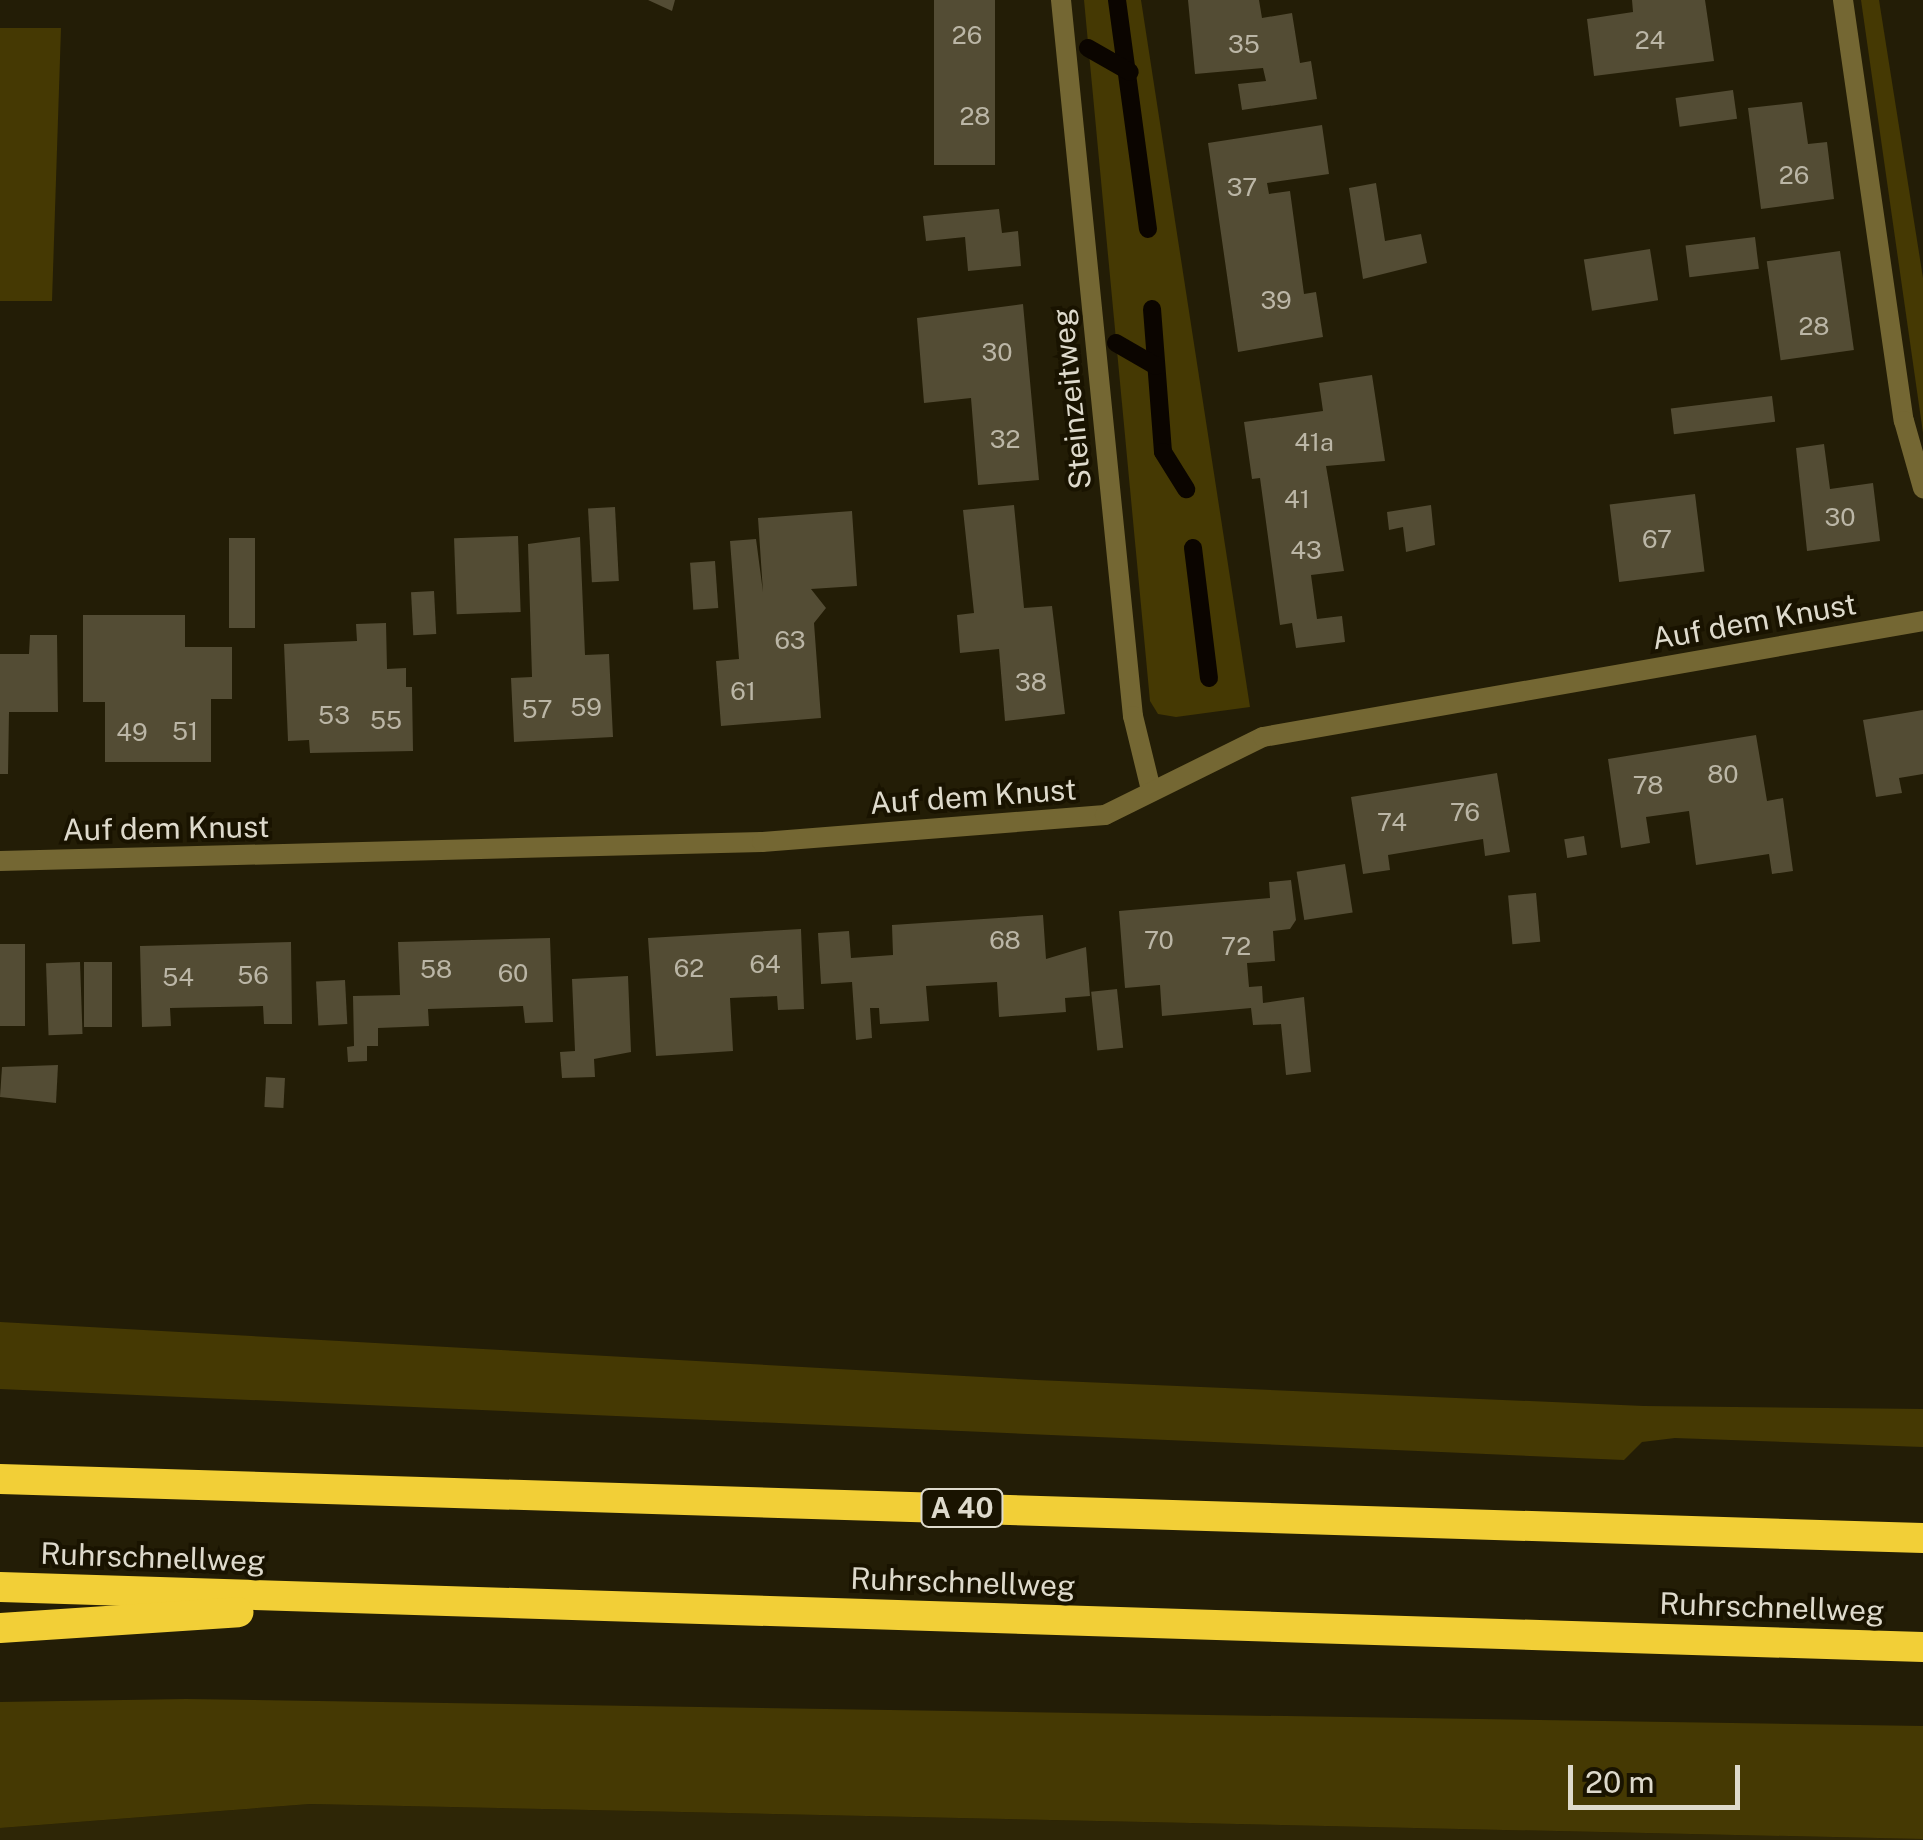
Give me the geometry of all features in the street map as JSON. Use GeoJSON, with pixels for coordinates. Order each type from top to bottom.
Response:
{"type":"FeatureCollection","features":[{"type":"Feature","properties":{"kind":"highway","name":"A 40"},"geometry":{"type":"LineString","coordinates":[[0,1479],[1923,1538]]}},
{"type":"Feature","properties":{"kind":"highway","name":"Ruhrschnellweg"},"geometry":{"type":"LineString","coordinates":[[0,1587],[1923,1647]]}},
{"type":"Feature","properties":{"kind":"highway"},"geometry":{"type":"LineString","coordinates":[[0,1628],[401,1600]]}},
{"type":"Feature","properties":{"kind":"street","name":"Steinzeitweg"},"geometry":{"type":"LineString","coordinates":[[1062,0],[1134,716],[1151,790]]}},
{"type":"Feature","properties":{"kind":"street"},"geometry":{"type":"LineString","coordinates":[[1843,0],[1904,421],[1923,488]]}},
{"type":"Feature","properties":{"kind":"street","name":"Auf dem Knust"},"geometry":{"type":"LineString","coordinates":[[0,861],[762,842],[1105,816],[1263,737],[1923,622]]}},
{"type":"Feature","properties":{"kind":"shaded area"},"geometry":{"type":"Polygon","coordinates":[[[1084,0],[1141,0],[1250,707],[1176,717],[1158,714],[1150,701],[1084,0]]]}},
{"type":"Feature","properties":{"kind":"shaded area"},"geometry":{"type":"Polygon","coordinates":[[[1861,0],[1879,0],[1923,278],[1923,433],[1861,0]]]}},
{"type":"Feature","properties":{"kind":"shaded area"},"geometry":{"type":"Polygon","coordinates":[[[0,28],[61,28],[52,301],[0,301],[0,28]]]}},
{"type":"Feature","properties":{"kind":"shaded area"},"geometry":{"type":"Polygon","coordinates":[[[0,1322],[1036,1380],[1644,1406],[1923,1409],[1923,1447],[1675,1438],[1642,1442],[1624,1460],[0,1389],[0,1322]]]}},
{"type":"Feature","properties":{"kind":"shaded area"},"geometry":{"type":"Polygon","coordinates":[[[186,1699],[1923,1726],[1923,1839],[310,1804],[0,1828],[0,1702],[186,1699]]]}},
{"type":"Feature","properties":{"kind":"shaded area"},"geometry":{"type":"Polygon","coordinates":[[[310,1804],[1923,1840],[0,1840],[0,1828],[310,1804]]]}},
{"type":"Feature","properties":{"kind":"building"},"geometry":{"type":"Polygon","coordinates":[[[648,0],[675,0],[672,11],[648,0]]]}},
{"type":"Feature","properties":{"kind":"building"},"geometry":{"type":"Polygon","coordinates":[[[934,0],[995,0],[995,165],[934,165],[934,0]]]}},
{"type":"Feature","properties":{"kind":"building"},"geometry":{"type":"Polygon","coordinates":[[[1188,0],[1259,0],[1262,18],[1292,13],[1300,63],[1311,61],[1317,99],[1242,110],[1238,84],[1266,81],[1263,68],[1195,74],[1188,0]]]}},
{"type":"Feature","properties":{"kind":"building"},"geometry":{"type":"Polygon","coordinates":[[[1632,0],[1705,0],[1714,61],[1594,76],[1587,19],[1633,12],[1632,0]]]}},
{"type":"Feature","properties":{"kind":"building"},"geometry":{"type":"Polygon","coordinates":[[[1733,90],[1737,119],[1680,127],[1676,98],[1733,90]]]}},
{"type":"Feature","properties":{"kind":"building"},"geometry":{"type":"Polygon","coordinates":[[[1802,102],[1808,144],[1827,142],[1834,199],[1761,209],[1748,108],[1802,102]]]}},
{"type":"Feature","properties":{"kind":"building"},"geometry":{"type":"Polygon","coordinates":[[[1322,125],[1329,174],[1267,183],[1269,194],[1290,191],[1304,294],[1316,292],[1323,337],[1238,352],[1208,143],[1322,125]]]}},
{"type":"Feature","properties":{"kind":"building"},"geometry":{"type":"Polygon","coordinates":[[[1376,183],[1385,241],[1421,234],[1427,263],[1363,279],[1349,188],[1376,183]]]}},
{"type":"Feature","properties":{"kind":"building"},"geometry":{"type":"Polygon","coordinates":[[[999,209],[1002,233],[1018,231],[1021,266],[968,271],[965,237],[926,241],[923,216],[999,209]]]}},
{"type":"Feature","properties":{"kind":"building"},"geometry":{"type":"Polygon","coordinates":[[[1755,237],[1759,269],[1689,277],[1686,246],[1755,237]]]}},
{"type":"Feature","properties":{"kind":"building"},"geometry":{"type":"Polygon","coordinates":[[[1650,249],[1658,300],[1592,311],[1584,259],[1650,249]]]}},
{"type":"Feature","properties":{"kind":"building"},"geometry":{"type":"Polygon","coordinates":[[[1840,251],[1854,350],[1781,360],[1767,261],[1840,251]]]}},
{"type":"Feature","properties":{"kind":"building"},"geometry":{"type":"Polygon","coordinates":[[[1023,304],[1039,480],[978,485],[971,398],[924,403],[917,318],[1023,304]]]}},
{"type":"Feature","properties":{"kind":"building"},"geometry":{"type":"Polygon","coordinates":[[[1372,375],[1385,461],[1326,466],[1344,571],[1311,575],[1317,619],[1342,616],[1345,642],[1296,648],[1292,623],[1280,625],[1260,478],[1252,479],[1244,422],[1323,411],[1319,383],[1372,375]]]}},
{"type":"Feature","properties":{"kind":"building"},"geometry":{"type":"Polygon","coordinates":[[[1772,396],[1775,422],[1674,434],[1671,408],[1772,396]]]}},
{"type":"Feature","properties":{"kind":"building"},"geometry":{"type":"Polygon","coordinates":[[[1824,444],[1830,489],[1873,483],[1880,541],[1807,551],[1796,448],[1824,444]]]}},
{"type":"Feature","properties":{"kind":"building"},"geometry":{"type":"Polygon","coordinates":[[[1695,494],[1705,571],[1619,582],[1610,504],[1695,494]]]}},
{"type":"Feature","properties":{"kind":"building"},"geometry":{"type":"Polygon","coordinates":[[[1014,505],[1024,608],[1052,606],[1065,714],[1005,721],[999,649],[960,653],[957,615],[974,613],[963,510],[1014,505]]]}},
{"type":"Feature","properties":{"kind":"building"},"geometry":{"type":"Polygon","coordinates":[[[1431,505],[1435,545],[1406,552],[1403,527],[1389,530],[1387,512],[1431,505]]]}},
{"type":"Feature","properties":{"kind":"building"},"geometry":{"type":"Polygon","coordinates":[[[615,507],[619,581],[592,582],[588,508],[615,507]]]}},
{"type":"Feature","properties":{"kind":"building"},"geometry":{"type":"Polygon","coordinates":[[[852,511],[857,586],[811,589],[826,608],[814,623],[821,718],[721,726],[716,661],[739,659],[730,541],[756,539],[763,592],[758,518],[852,511]]]}},
{"type":"Feature","properties":{"kind":"building"},"geometry":{"type":"Polygon","coordinates":[[[518,536],[521,612],[457,614],[454,538],[518,536]]]}},
{"type":"Feature","properties":{"kind":"building"},"geometry":{"type":"Polygon","coordinates":[[[580,537],[585,655],[609,654],[613,737],[514,742],[511,678],[532,677],[528,544],[580,537]]]}},
{"type":"Feature","properties":{"kind":"building"},"geometry":{"type":"Polygon","coordinates":[[[229,538],[255,538],[255,628],[229,628],[229,538]]]}},
{"type":"Feature","properties":{"kind":"building"},"geometry":{"type":"Polygon","coordinates":[[[715,561],[718,608],[693,610],[690,563],[715,561]]]}},
{"type":"Feature","properties":{"kind":"building"},"geometry":{"type":"Polygon","coordinates":[[[434,591],[436,634],[413,635],[411,592],[434,591]]]}},
{"type":"Feature","properties":{"kind":"building"},"geometry":{"type":"Polygon","coordinates":[[[83,615],[185,615],[185,647],[232,647],[232,699],[211,699],[211,762],[105,762],[105,702],[83,702],[83,615]]]}},
{"type":"Feature","properties":{"kind":"building"},"geometry":{"type":"Polygon","coordinates":[[[386,623],[387,669],[406,668],[406,687],[412,687],[413,751],[310,753],[309,740],[288,741],[284,644],[357,641],[356,624],[386,623]]]}},
{"type":"Feature","properties":{"kind":"building"},"geometry":{"type":"Polygon","coordinates":[[[30,635],[57,635],[58,712],[9,712],[8,774],[0,774],[0,654],[29,654],[30,635]]]}},
{"type":"Feature","properties":{"kind":"building"},"geometry":{"type":"Polygon","coordinates":[[[1923,710],[1923,774],[1899,778],[1902,793],[1876,797],[1863,720],[1923,710]]]}},
{"type":"Feature","properties":{"kind":"building"},"geometry":{"type":"Polygon","coordinates":[[[1756,735],[1767,801],[1783,798],[1793,871],[1772,874],[1769,854],[1696,865],[1689,811],[1646,817],[1650,843],[1621,848],[1608,759],[1756,735]]]}},
{"type":"Feature","properties":{"kind":"building"},"geometry":{"type":"Polygon","coordinates":[[[1497,773],[1510,852],[1485,856],[1483,839],[1388,855],[1390,870],[1363,874],[1351,797],[1497,773]]]}},
{"type":"Feature","properties":{"kind":"building"},"geometry":{"type":"Polygon","coordinates":[[[1584,836],[1587,855],[1567,858],[1564,839],[1584,836]]]}},
{"type":"Feature","properties":{"kind":"building"},"geometry":{"type":"Polygon","coordinates":[[[1345,864],[1353,912],[1304,920],[1297,872],[1345,864]]]}},
{"type":"Feature","properties":{"kind":"building"},"geometry":{"type":"Polygon","coordinates":[[[1291,880],[1296,920],[1290,929],[1273,931],[1275,961],[1247,963],[1249,987],[1262,986],[1263,1003],[1304,997],[1311,1072],[1286,1075],[1281,1024],[1253,1025],[1251,1008],[1162,1016],[1160,985],[1125,988],[1119,911],[1270,898],[1269,882],[1291,880]]]}},
{"type":"Feature","properties":{"kind":"building"},"geometry":{"type":"Polygon","coordinates":[[[1536,893],[1540,942],[1512,944],[1508,895],[1536,893]]]}},
{"type":"Feature","properties":{"kind":"building"},"geometry":{"type":"Polygon","coordinates":[[[1043,915],[1046,959],[1086,947],[1090,996],[1065,998],[1066,1012],[999,1017],[997,982],[926,986],[929,1021],[880,1024],[879,1008],[870,1008],[872,1038],[856,1040],[852,982],[821,984],[818,933],[849,931],[851,958],[893,955],[892,925],[1043,915]]]}},
{"type":"Feature","properties":{"kind":"building"},"geometry":{"type":"Polygon","coordinates":[[[801,929],[804,1009],[778,1010],[777,996],[730,998],[733,1051],[656,1056],[648,938],[801,929]]]}},
{"type":"Feature","properties":{"kind":"building"},"geometry":{"type":"Polygon","coordinates":[[[550,938],[553,1022],[525,1023],[523,1006],[428,1009],[429,1026],[378,1028],[378,1046],[367,1046],[367,1061],[348,1062],[347,1047],[354,1046],[353,996],[400,995],[398,942],[550,938]]]}},
{"type":"Feature","properties":{"kind":"building"},"geometry":{"type":"Polygon","coordinates":[[[291,942],[292,1024],[264,1024],[263,1006],[170,1008],[171,1026],[142,1027],[140,946],[291,942]]]}},
{"type":"Feature","properties":{"kind":"building"},"geometry":{"type":"Polygon","coordinates":[[[0,944],[25,944],[25,1026],[0,1026],[0,944]]]}},
{"type":"Feature","properties":{"kind":"building"},"geometry":{"type":"Polygon","coordinates":[[[80,962],[83,1034],[49,1035],[46,963],[80,962]]]}},
{"type":"Feature","properties":{"kind":"building"},"geometry":{"type":"Polygon","coordinates":[[[84,962],[112,962],[112,1027],[84,1027],[84,962]]]}},
{"type":"Feature","properties":{"kind":"building"},"geometry":{"type":"Polygon","coordinates":[[[628,976],[631,1052],[594,1059],[595,1077],[562,1078],[560,1052],[575,1051],[572,979],[628,976]]]}},
{"type":"Feature","properties":{"kind":"building"},"geometry":{"type":"Polygon","coordinates":[[[345,980],[347,1024],[318,1025],[316,982],[345,980]]]}},
{"type":"Feature","properties":{"kind":"building"},"geometry":{"type":"Polygon","coordinates":[[[1117,989],[1123,1048],[1097,1050],[1091,992],[1117,989]]]}},
{"type":"Feature","properties":{"kind":"building"},"geometry":{"type":"Polygon","coordinates":[[[58,1065],[56,1103],[0,1097],[2,1067],[58,1065]]]}},
{"type":"Feature","properties":{"kind":"building"},"geometry":{"type":"Polygon","coordinates":[[[266,1077],[285,1078],[283,1108],[264,1107],[266,1077]]]}},
{"type":"Feature","properties":{"kind":"waterway"},"geometry":{"type":"LineString","coordinates":[[1117,0],[1148,229]]}},
{"type":"Feature","properties":{"kind":"waterway"},"geometry":{"type":"LineString","coordinates":[[1088,48],[1130,72]]}},
{"type":"Feature","properties":{"kind":"waterway"},"geometry":{"type":"LineString","coordinates":[[1152,309],[1163,452],[1186,489]]}},
{"type":"Feature","properties":{"kind":"waterway"},"geometry":{"type":"LineString","coordinates":[[1116,343],[1156,366]]}},
{"type":"Feature","properties":{"kind":"waterway"},"geometry":{"type":"LineString","coordinates":[[1193,548],[1209,678]]}}]}
